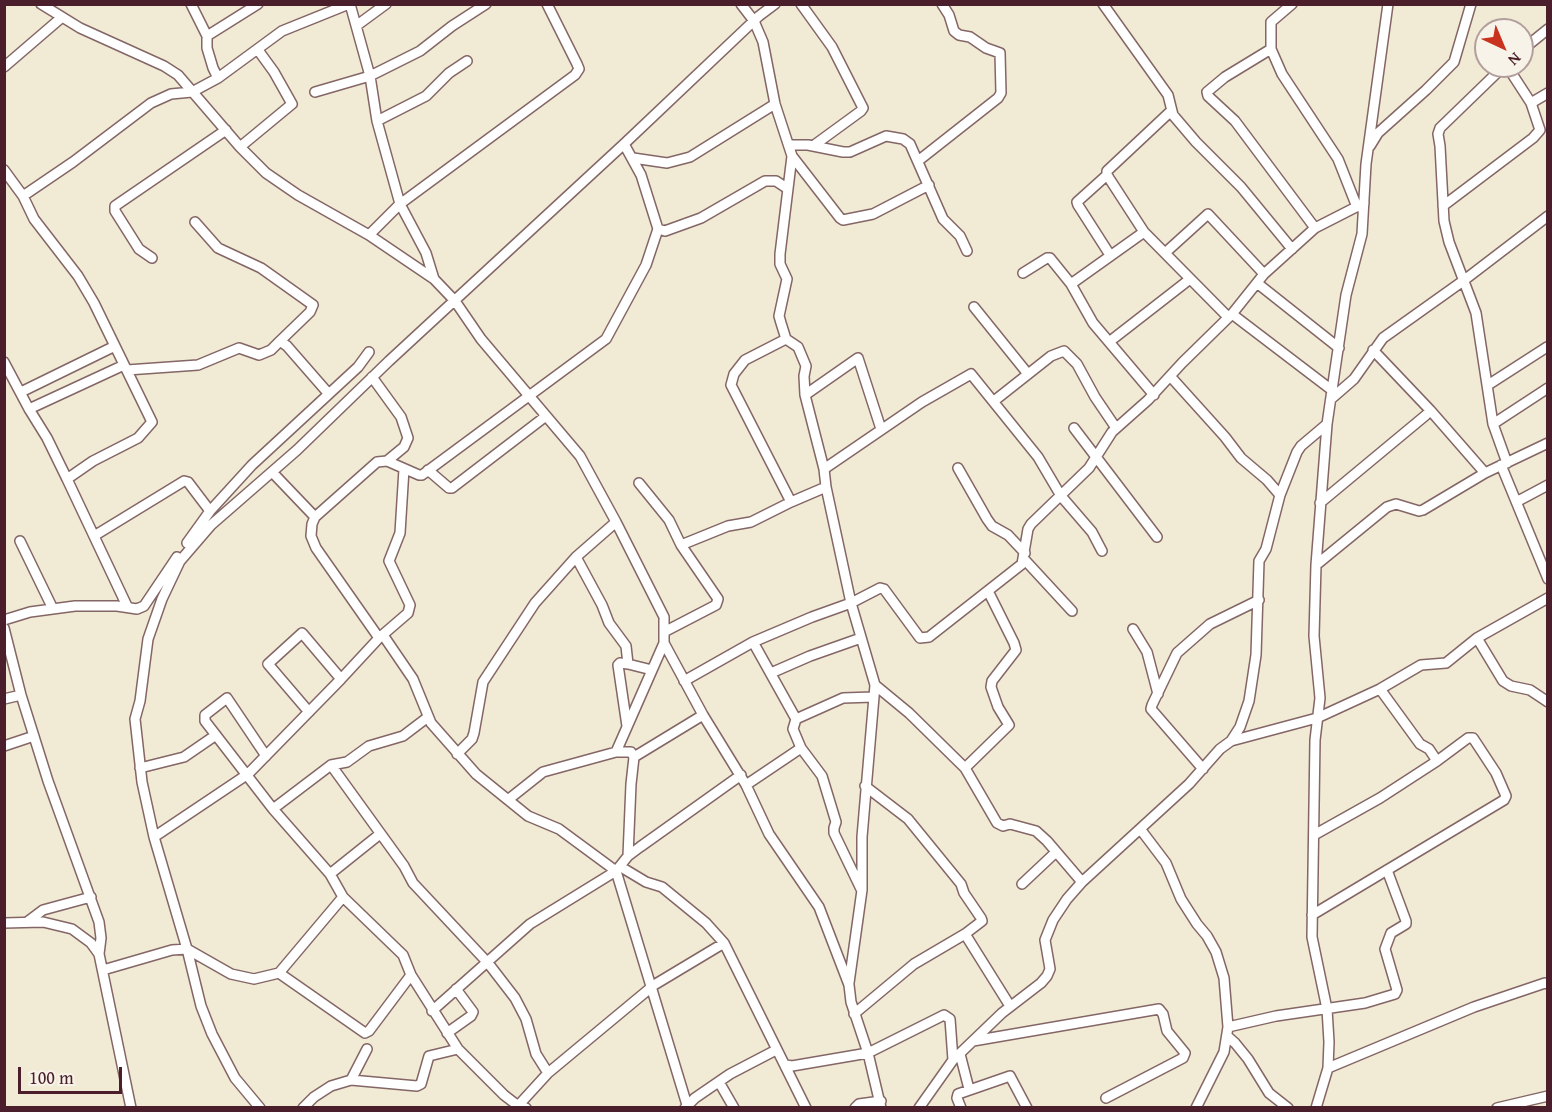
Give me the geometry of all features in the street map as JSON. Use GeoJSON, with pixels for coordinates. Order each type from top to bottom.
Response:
{"type":"FeatureCollection","features":[{"type":"Feature","properties":{"kind":"street"},"geometry":{"type":"LineString","coordinates":[[41,4],[61,18],[164,66],[178,75],[240,147],[266,173],[298,195],[369,235],[434,279],[455,300],[481,339],[583,462],[664,617],[664,644],[616,752]]}},
{"type":"Feature","properties":{"kind":"street"},"geometry":{"type":"LineString","coordinates":[[191,4],[207,36],[210,58],[218,78]]}},
{"type":"Feature","properties":{"kind":"street"},"geometry":{"type":"LineString","coordinates":[[207,36],[258,4]]}},
{"type":"Feature","properties":{"kind":"street"},"geometry":{"type":"LineString","coordinates":[[23,196],[73,162],[151,103],[171,94],[192,92],[218,78],[258,51],[282,31],[350,4],[370,76],[377,121],[400,204],[426,253],[434,279]]}},
{"type":"Feature","properties":{"kind":"street"},"geometry":{"type":"LineString","coordinates":[[356,26],[386,4]]}},
{"type":"Feature","properties":{"kind":"street"},"geometry":{"type":"LineString","coordinates":[[315,92],[370,76],[420,51],[452,26],[486,4]]}},
{"type":"Feature","properties":{"kind":"street"},"geometry":{"type":"LineString","coordinates":[[369,235],[400,204],[575,75],[579,69],[578,64],[547,4]]}},
{"type":"Feature","properties":{"kind":"street"},"geometry":{"type":"LineString","coordinates":[[741,4],[754,21],[763,42],[775,104],[792,156],[780,254],[780,264],[787,276],[780,316],[786,339],[798,347],[806,366],[805,395],[824,469],[851,603],[875,685],[865,786],[862,890],[849,985]]}},
{"type":"Feature","properties":{"kind":"street"},"geometry":{"type":"LineString","coordinates":[[260,1107],[235,1078],[212,1034],[201,1006],[154,837],[140,768],[135,719],[140,701],[148,639],[162,599],[180,561],[199,537],[272,472],[754,21],[775,4]]}},
{"type":"Feature","properties":{"kind":"street"},"geometry":{"type":"LineString","coordinates":[[801,4],[832,47],[863,108],[813,146]]}},
{"type":"Feature","properties":{"kind":"street"},"geometry":{"type":"LineString","coordinates":[[918,161],[998,98],[1001,93],[1000,52],[986,48],[970,36],[958,35],[942,4]]}},
{"type":"Feature","properties":{"kind":"street"},"geometry":{"type":"LineString","coordinates":[[1103,4],[1168,95],[1171,111],[1196,142],[1241,187],[1292,249]]}},
{"type":"Feature","properties":{"kind":"street"},"geometry":{"type":"LineString","coordinates":[[1292,4],[1271,22],[1271,49],[1282,74],[1338,159],[1360,205]]}},
{"type":"Feature","properties":{"kind":"street"},"geometry":{"type":"LineString","coordinates":[[1317,1107],[1328,1068],[1327,1009],[1312,937],[1315,750],[1320,698],[1314,636],[1316,565],[1327,424],[1346,295],[1362,234],[1360,205],[1388,4]]}},
{"type":"Feature","properties":{"kind":"street"},"geometry":{"type":"LineString","coordinates":[[1368,151],[1378,133],[1454,62],[1471,4]]}},
{"type":"Feature","properties":{"kind":"street"},"geometry":{"type":"LineString","coordinates":[[4,67],[61,18]]}},
{"type":"Feature","properties":{"kind":"street"},"geometry":{"type":"LineString","coordinates":[[1534,40],[1548,29]]}},
{"type":"Feature","properties":{"kind":"street"},"geometry":{"type":"LineString","coordinates":[[1271,49],[1225,76],[1207,92],[1208,96],[1235,121],[1315,228]]}},
{"type":"Feature","properties":{"kind":"street"},"geometry":{"type":"LineString","coordinates":[[240,147],[292,104],[274,72],[258,51]]}},
{"type":"Feature","properties":{"kind":"street"},"geometry":{"type":"LineString","coordinates":[[377,121],[426,96],[449,73],[467,61]]}},
{"type":"Feature","properties":{"kind":"street"},"geometry":{"type":"LineString","coordinates":[[1492,78],[1440,128],[1438,134],[1443,206],[1449,242],[1476,313],[1493,424],[1504,464],[1548,579]]}},
{"type":"Feature","properties":{"kind":"street"},"geometry":{"type":"LineString","coordinates":[[1443,206],[1538,134],[1540,130],[1531,103],[1513,78]]}},
{"type":"Feature","properties":{"kind":"street"},"geometry":{"type":"LineString","coordinates":[[1531,103],[1548,93]]}},
{"type":"Feature","properties":{"kind":"street"},"geometry":{"type":"LineString","coordinates":[[633,158],[667,163],[690,157],[775,104]]}},
{"type":"Feature","properties":{"kind":"street"},"geometry":{"type":"LineString","coordinates":[[1110,255],[1077,202],[1171,111]]}},
{"type":"Feature","properties":{"kind":"street"},"geometry":{"type":"LineString","coordinates":[[152,258],[139,249],[115,211],[115,206],[226,130]]}},
{"type":"Feature","properties":{"kind":"street"},"geometry":{"type":"LineString","coordinates":[[789,145],[850,152],[886,136],[903,139],[910,144],[943,219],[960,236],[967,251]]}},
{"type":"Feature","properties":{"kind":"street"},"geometry":{"type":"LineString","coordinates":[[624,144],[641,175],[658,229],[646,266],[606,339],[419,475],[387,461],[377,462],[315,517],[311,536],[316,548],[413,679],[428,717],[476,774],[528,816],[558,829],[618,869],[662,887],[706,923],[724,943],[806,1107]]}},
{"type":"Feature","properties":{"kind":"street"},"geometry":{"type":"LineString","coordinates":[[792,156],[843,220],[873,214],[929,185]]}},
{"type":"Feature","properties":{"kind":"street"},"geometry":{"type":"LineString","coordinates":[[4,170],[23,196],[33,219],[78,276],[94,303],[152,422],[138,438],[93,461],[67,479]]}},
{"type":"Feature","properties":{"kind":"street"},"geometry":{"type":"LineString","coordinates":[[1107,175],[1144,232],[1190,279],[1230,316],[1332,395]]}},
{"type":"Feature","properties":{"kind":"street"},"geometry":{"type":"LineString","coordinates":[[658,229],[665,231],[701,218],[765,181],[777,181],[788,189]]}},
{"type":"Feature","properties":{"kind":"street"},"geometry":{"type":"LineString","coordinates":[[684,681],[753,642],[851,603],[876,589],[884,590],[918,636],[925,639],[1022,564],[1028,528],[1031,524],[1089,468],[1116,428],[1154,395],[1230,316],[1264,274],[1315,228],[1360,205]]}},
{"type":"Feature","properties":{"kind":"street"},"geometry":{"type":"LineString","coordinates":[[1165,253],[1208,214],[1264,274]]}},
{"type":"Feature","properties":{"kind":"street"},"geometry":{"type":"LineString","coordinates":[[1332,395],[1351,382],[1383,338],[1548,216]]}},
{"type":"Feature","properties":{"kind":"street"},"geometry":{"type":"LineString","coordinates":[[29,409],[126,367],[198,364],[239,348],[259,356],[271,350],[299,324],[313,305],[261,268],[218,248],[195,222]]}},
{"type":"Feature","properties":{"kind":"street"},"geometry":{"type":"LineString","coordinates":[[1071,284],[1144,232]]}},
{"type":"Feature","properties":{"kind":"street"},"geometry":{"type":"LineString","coordinates":[[1023,273],[1050,258],[1071,284],[1093,324],[1154,395]]}},
{"type":"Feature","properties":{"kind":"street"},"geometry":{"type":"LineString","coordinates":[[1108,342],[1190,279]]}},
{"type":"Feature","properties":{"kind":"street"},"geometry":{"type":"LineString","coordinates":[[1257,284],[1339,348]]}},
{"type":"Feature","properties":{"kind":"street"},"geometry":{"type":"LineString","coordinates":[[974,307],[1028,374]]}},
{"type":"Feature","properties":{"kind":"street"},"geometry":{"type":"LineString","coordinates":[[786,339],[745,360],[734,374],[731,385],[791,502]]}},
{"type":"Feature","properties":{"kind":"street"},"geometry":{"type":"LineString","coordinates":[[280,341],[328,393]]}},
{"type":"Feature","properties":{"kind":"street"},"geometry":{"type":"LineString","coordinates":[[21,392],[115,346]]}},
{"type":"Feature","properties":{"kind":"street"},"geometry":{"type":"LineString","coordinates":[[1488,385],[1547,347]]}},
{"type":"Feature","properties":{"kind":"street"},"geometry":{"type":"LineString","coordinates":[[1373,350],[1485,473]]}},
{"type":"Feature","properties":{"kind":"street"},"geometry":{"type":"LineString","coordinates":[[994,401],[1052,356],[1064,351],[1086,378],[1095,397],[1116,428]]}},
{"type":"Feature","properties":{"kind":"street"},"geometry":{"type":"LineString","coordinates":[[4,620],[30,612],[75,606],[127,606],[137,609],[144,606],[210,512],[252,465],[357,367],[369,352]]}},
{"type":"Feature","properties":{"kind":"street"},"geometry":{"type":"LineString","coordinates":[[805,395],[858,358],[881,429]]}},
{"type":"Feature","properties":{"kind":"street"},"geometry":{"type":"LineString","coordinates":[[4,362],[47,438],[127,606]]}},
{"type":"Feature","properties":{"kind":"street"},"geometry":{"type":"LineString","coordinates":[[824,469],[922,402],[971,374],[1038,457],[1060,496],[1092,532],[1102,551]]}},
{"type":"Feature","properties":{"kind":"street"},"geometry":{"type":"LineString","coordinates":[[1170,376],[1241,458],[1267,480],[1280,495]]}},
{"type":"Feature","properties":{"kind":"street"},"geometry":{"type":"LineString","coordinates":[[372,377],[401,417],[408,438],[404,447],[387,461]]}},
{"type":"Feature","properties":{"kind":"street"},"geometry":{"type":"LineString","coordinates":[[1493,424],[1548,388]]}},
{"type":"Feature","properties":{"kind":"street"},"geometry":{"type":"LineString","coordinates":[[1320,503],[1430,410]]}},
{"type":"Feature","properties":{"kind":"street"},"geometry":{"type":"LineString","coordinates":[[428,470],[452,488],[546,416]]}},
{"type":"Feature","properties":{"kind":"street"},"geometry":{"type":"LineString","coordinates":[[920,1107],[957,1057],[1010,1006],[1047,976],[1050,969],[1045,940],[1047,931],[1067,899],[1082,882],[1141,830],[1203,769],[1230,741],[1240,726],[1250,701],[1256,655],[1259,561],[1266,549],[1280,495],[1301,446],[1327,424]]}},
{"type":"Feature","properties":{"kind":"street"},"geometry":{"type":"LineString","coordinates":[[1074,428],[1157,537]]}},
{"type":"Feature","properties":{"kind":"street"},"geometry":{"type":"LineString","coordinates":[[1316,565],[1387,507],[1396,504],[1419,511],[1424,510],[1485,473],[1548,443]]}},
{"type":"Feature","properties":{"kind":"street"},"geometry":{"type":"LineString","coordinates":[[958,468],[992,526],[1008,535],[1072,610]]}},
{"type":"Feature","properties":{"kind":"street"},"geometry":{"type":"LineString","coordinates":[[154,837],[248,774],[381,636],[408,613],[410,609],[389,561],[400,533],[404,470]]}},
{"type":"Feature","properties":{"kind":"street"},"geometry":{"type":"LineString","coordinates":[[272,472],[315,517]]}},
{"type":"Feature","properties":{"kind":"street"},"geometry":{"type":"LineString","coordinates":[[94,536],[184,481],[188,482],[210,512]]}},
{"type":"Feature","properties":{"kind":"street"},"geometry":{"type":"LineString","coordinates":[[639,483],[669,519],[681,545],[718,602],[664,632]]}},
{"type":"Feature","properties":{"kind":"street"},"geometry":{"type":"LineString","coordinates":[[1518,501],[1548,485]]}},
{"type":"Feature","properties":{"kind":"street"},"geometry":{"type":"LineString","coordinates":[[681,545],[728,525],[751,522],[826,487]]}},
{"type":"Feature","properties":{"kind":"street"},"geometry":{"type":"LineString","coordinates":[[457,754],[474,734],[483,682],[536,603],[576,557],[616,522]]}},
{"type":"Feature","properties":{"kind":"street"},"geometry":{"type":"LineString","coordinates":[[20,541],[53,609]]}},
{"type":"Feature","properties":{"kind":"street"},"geometry":{"type":"LineString","coordinates":[[576,557],[602,605],[609,624],[626,646],[628,664]]}},
{"type":"Feature","properties":{"kind":"street"},"geometry":{"type":"LineString","coordinates":[[965,768],[1009,725],[998,707],[991,687],[992,681],[1016,650],[988,591]]}},
{"type":"Feature","properties":{"kind":"street"},"geometry":{"type":"LineString","coordinates":[[1230,741],[1317,718],[1380,689],[1421,665],[1446,663],[1477,638],[1548,598]]}},
{"type":"Feature","properties":{"kind":"street"},"geometry":{"type":"LineString","coordinates":[[1203,769],[1151,710],[1180,650],[1210,624],[1259,600]]}},
{"type":"Feature","properties":{"kind":"street"},"geometry":{"type":"LineString","coordinates":[[4,628],[21,695],[48,782],[99,922],[101,938],[99,954],[131,1107]]}},
{"type":"Feature","properties":{"kind":"street"},"geometry":{"type":"LineString","coordinates":[[1133,629],[1147,652],[1158,694]]}},
{"type":"Feature","properties":{"kind":"street"},"geometry":{"type":"LineString","coordinates":[[309,712],[268,664],[302,633],[342,679]]}},
{"type":"Feature","properties":{"kind":"street"},"geometry":{"type":"LineString","coordinates":[[771,673],[816,653],[861,638]]}},
{"type":"Feature","properties":{"kind":"street"},"geometry":{"type":"LineString","coordinates":[[1477,638],[1503,681],[1511,686],[1530,690],[1548,702]]}},
{"type":"Feature","properties":{"kind":"street"},"geometry":{"type":"LineString","coordinates":[[753,642],[796,719],[793,729],[801,748],[816,765],[822,776],[837,822],[834,833],[862,890]]}},
{"type":"Feature","properties":{"kind":"street"},"geometry":{"type":"LineString","coordinates":[[664,644],[703,715],[741,775],[769,834],[819,907],[849,985],[854,1014],[868,1053],[881,1104],[859,1104],[855,1107]]}},
{"type":"Feature","properties":{"kind":"street"},"geometry":{"type":"LineString","coordinates":[[627,726],[617,669],[620,663],[652,670]]}},
{"type":"Feature","properties":{"kind":"street"},"geometry":{"type":"LineString","coordinates":[[875,685],[909,713],[965,768],[997,823],[1036,831],[1082,882]]}},
{"type":"Feature","properties":{"kind":"street"},"geometry":{"type":"LineString","coordinates":[[1380,689],[1420,744],[1429,749],[1437,760]]}},
{"type":"Feature","properties":{"kind":"street"},"geometry":{"type":"LineString","coordinates":[[4,699],[21,695]]}},
{"type":"Feature","properties":{"kind":"street"},"geometry":{"type":"LineString","coordinates":[[796,719],[843,698],[873,697]]}},
{"type":"Feature","properties":{"kind":"street"},"geometry":{"type":"LineString","coordinates":[[266,756],[227,698],[205,715],[204,718],[216,735],[273,809],[330,874],[343,897],[399,949],[432,1011],[458,1049],[519,1107],[548,1073],[652,987],[724,943]]}},
{"type":"Feature","properties":{"kind":"street"},"geometry":{"type":"LineString","coordinates":[[634,757],[703,715]]}},
{"type":"Feature","properties":{"kind":"street"},"geometry":{"type":"LineString","coordinates":[[273,809],[331,765],[347,762],[369,746],[403,736],[428,717]]}},
{"type":"Feature","properties":{"kind":"street"},"geometry":{"type":"LineString","coordinates":[[140,768],[184,757],[216,735]]}},
{"type":"Feature","properties":{"kind":"street"},"geometry":{"type":"LineString","coordinates":[[4,746],[34,736]]}},
{"type":"Feature","properties":{"kind":"street"},"geometry":{"type":"LineString","coordinates":[[1312,915],[1506,798],[1496,773],[1473,738],[1468,738],[1380,798],[1314,835]]}},
{"type":"Feature","properties":{"kind":"street"},"geometry":{"type":"LineString","coordinates":[[746,785],[801,748]]}},
{"type":"Feature","properties":{"kind":"street"},"geometry":{"type":"LineString","coordinates":[[509,799],[543,772],[616,752],[631,752],[634,757],[628,856]]}},
{"type":"Feature","properties":{"kind":"street"},"geometry":{"type":"LineString","coordinates":[[331,765],[404,866],[413,883],[488,963],[521,1009],[532,1044],[548,1073]]}},
{"type":"Feature","properties":{"kind":"street"},"geometry":{"type":"LineString","coordinates":[[432,1011],[530,924],[618,869],[628,856],[741,775]]}},
{"type":"Feature","properties":{"kind":"street"},"geometry":{"type":"LineString","coordinates":[[854,1014],[914,964],[965,934],[982,921],[962,886],[908,819],[865,786]]}},
{"type":"Feature","properties":{"kind":"street"},"geometry":{"type":"LineString","coordinates":[[1141,830],[1166,862],[1181,899],[1216,952],[1224,978],[1227,1031],[1224,1052],[1196,1107]]}},
{"type":"Feature","properties":{"kind":"street"},"geometry":{"type":"LineString","coordinates":[[330,874],[380,834]]}},
{"type":"Feature","properties":{"kind":"street"},"geometry":{"type":"LineString","coordinates":[[1022,884],[1056,852]]}},
{"type":"Feature","properties":{"kind":"street"},"geometry":{"type":"LineString","coordinates":[[618,869],[686,1106],[742,1067],[776,1050]]}},
{"type":"Feature","properties":{"kind":"street"},"geometry":{"type":"LineString","coordinates":[[1227,1031],[1276,1016],[1384,998],[1397,992],[1385,949],[1391,933],[1406,924],[1406,921],[1387,870]]}},
{"type":"Feature","properties":{"kind":"street"},"geometry":{"type":"LineString","coordinates":[[27,922],[43,910],[91,897]]}},
{"type":"Feature","properties":{"kind":"street"},"geometry":{"type":"LineString","coordinates":[[103,970],[176,949],[187,949],[231,974],[254,979],[279,973],[343,897]]}},
{"type":"Feature","properties":{"kind":"street"},"geometry":{"type":"LineString","coordinates":[[4,922],[43,922],[72,929],[91,943],[99,954]]}},
{"type":"Feature","properties":{"kind":"street"},"geometry":{"type":"LineString","coordinates":[[965,934],[1010,1006]]}},
{"type":"Feature","properties":{"kind":"street"},"geometry":{"type":"LineString","coordinates":[[279,973],[365,1033],[369,1031],[411,975]]}},
{"type":"Feature","properties":{"kind":"street"},"geometry":{"type":"LineString","coordinates":[[1328,1068],[1474,1007],[1545,983],[1548,984]]}},
{"type":"Feature","properties":{"kind":"street"},"geometry":{"type":"LineString","coordinates":[[447,1033],[474,1012],[456,989]]}},
{"type":"Feature","properties":{"kind":"street"},"geometry":{"type":"LineString","coordinates":[[973,1041],[1159,1009],[1163,1014],[1167,1031],[1185,1053],[1184,1058],[1106,1098]]}},
{"type":"Feature","properties":{"kind":"street"},"geometry":{"type":"LineString","coordinates":[[786,1065],[792,1066],[868,1053],[944,1015],[950,1019],[957,1057],[969,1089]]}},
{"type":"Feature","properties":{"kind":"street"},"geometry":{"type":"LineString","coordinates":[[1227,1031],[1269,1093],[1288,1107]]}},
{"type":"Feature","properties":{"kind":"street"},"geometry":{"type":"LineString","coordinates":[[351,1080],[367,1049]]}},
{"type":"Feature","properties":{"kind":"street"},"geometry":{"type":"LineString","coordinates":[[303,1107],[331,1086],[351,1080],[417,1086],[421,1084],[429,1056],[458,1049]]}},
{"type":"Feature","properties":{"kind":"street"},"geometry":{"type":"LineString","coordinates":[[961,1107],[956,1096],[969,1089],[1010,1076],[1027,1107]]}},
{"type":"Feature","properties":{"kind":"street"},"geometry":{"type":"LineString","coordinates":[[719,1082],[734,1107]]}},
{"type":"Feature","properties":{"kind":"street"},"geometry":{"type":"LineString","coordinates":[[1497,1107],[1548,1096]]}}]}
